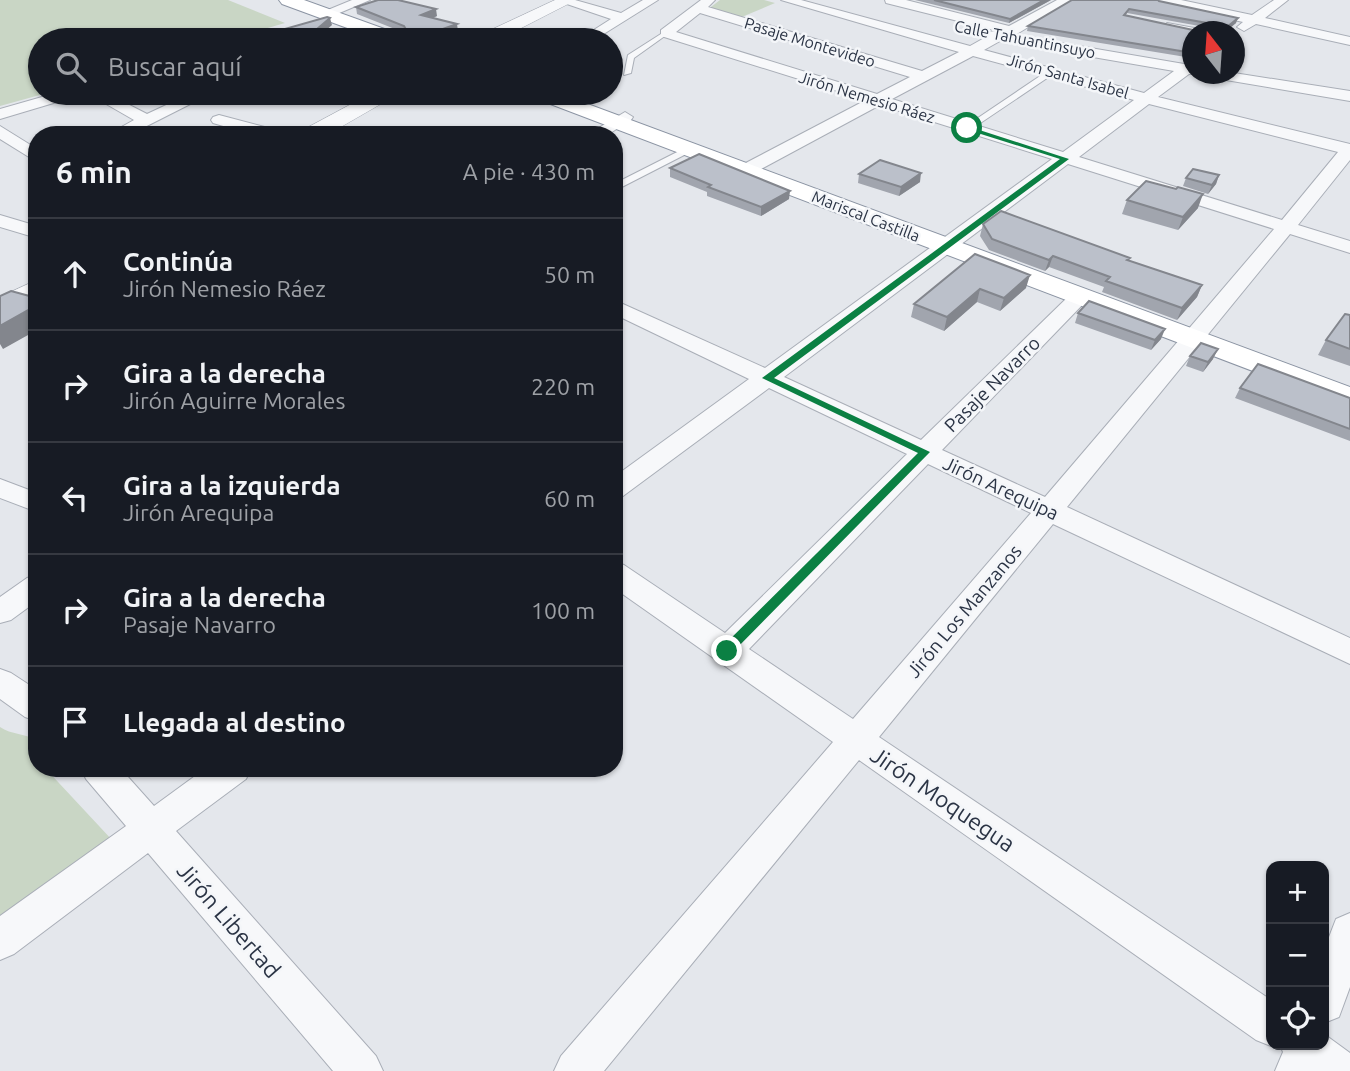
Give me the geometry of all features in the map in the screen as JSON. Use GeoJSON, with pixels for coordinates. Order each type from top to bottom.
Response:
{"type":"FeatureCollection","features":[{"type":"Feature","properties":{"kind":"highway"},"geometry":{"type":"LineString","coordinates":[[288,0],[364,28]]}},
{"type":"Feature","properties":{"kind":"highway"},"geometry":{"type":"LineString","coordinates":[[308,0],[329,15],[375,28]]}},
{"type":"Feature","properties":{"kind":"highway","name":"Mariscal Castilla"},"geometry":{"type":"LineString","coordinates":[[567,105],[612,124]]}},
{"type":"Feature","properties":{"kind":"highway","name":"Mariscal Castilla"},"geometry":{"type":"LineString","coordinates":[[580,105],[612,124]]}},
{"type":"Feature","properties":{"kind":"highway","name":"Mariscal Castilla"},"geometry":{"type":"LineString","coordinates":[[623,127],[751,168],[952,242],[1198,334],[1350,398]]}},
{"type":"Feature","properties":{"kind":"highway","name":"Mariscal Castilla"},"geometry":{"type":"LineString","coordinates":[[623,128],[751,168]]}},
{"type":"Feature","properties":{"kind":"highway","name":"Mariscal Castilla"},"geometry":{"type":"LineString","coordinates":[[952,242],[1080,296],[1350,383]]}},
{"type":"Feature","properties":{"kind":"street"},"geometry":{"type":"LineString","coordinates":[[329,15],[364,0]]}},
{"type":"Feature","properties":{"kind":"street"},"geometry":{"type":"LineString","coordinates":[[509,28],[565,0],[623,18]]}},
{"type":"Feature","properties":{"kind":"street"},"geometry":{"type":"LineString","coordinates":[[606,28],[652,0]]}},
{"type":"Feature","properties":{"kind":"street","name":"Jirón Santa Isabel"},"geometry":{"type":"LineString","coordinates":[[787,0],[974,49],[1147,99],[1350,150]]}},
{"type":"Feature","properties":{"kind":"street"},"geometry":{"type":"LineString","coordinates":[[1163,0],[1350,41]]}},
{"type":"Feature","properties":{"kind":"street"},"geometry":{"type":"LineString","coordinates":[[1245,26],[1282,0]]}},
{"type":"Feature","properties":{"kind":"street"},"geometry":{"type":"LineString","coordinates":[[1034,2],[1060,4]]}},
{"type":"Feature","properties":{"kind":"street","name":"Calle Tahuantinsuyo"},"geometry":{"type":"LineString","coordinates":[[885,3],[1003,34],[1182,64]]}},
{"type":"Feature","properties":{"kind":"street"},"geometry":{"type":"LineString","coordinates":[[666,33],[704,4]]}},
{"type":"Feature","properties":{"kind":"street","name":"Pasaje Montevideo"},"geometry":{"type":"LineString","coordinates":[[704,4],[923,76]]}},
{"type":"Feature","properties":{"kind":"street"},"geometry":{"type":"LineString","coordinates":[[751,168],[1060,4]]}},
{"type":"Feature","properties":{"kind":"street","name":"Jirón Nemesio Ráez"},"geometry":{"type":"LineString","coordinates":[[666,33],[1350,247]]}},
{"type":"Feature","properties":{"kind":"street"},"geometry":{"type":"LineString","coordinates":[[1245,70],[1350,87]]}},
{"type":"Feature","properties":{"kind":"street"},"geometry":{"type":"LineString","coordinates":[[623,483],[1182,73]]}},
{"type":"Feature","properties":{"kind":"street"},"geometry":{"type":"LineString","coordinates":[[1245,79],[1350,96]]}},
{"type":"Feature","properties":{"kind":"street"},"geometry":{"type":"LineString","coordinates":[[0,114],[31,105]]}},
{"type":"Feature","properties":{"kind":"street"},"geometry":{"type":"LineString","coordinates":[[118,105],[147,120]]}},
{"type":"Feature","properties":{"kind":"street"},"geometry":{"type":"LineString","coordinates":[[135,126],[179,105]]}},
{"type":"Feature","properties":{"kind":"street"},"geometry":{"type":"LineString","coordinates":[[327,126],[365,105]]}},
{"type":"Feature","properties":{"kind":"street"},"geometry":{"type":"LineString","coordinates":[[219,120],[232,126]]}},
{"type":"Feature","properties":{"kind":"street"},"geometry":{"type":"LineString","coordinates":[[0,131],[28,151]]}},
{"type":"Feature","properties":{"kind":"street","name":"Jirón Los Manzanos"},"geometry":{"type":"LineString","coordinates":[[576,1071],[1350,150]]}},
{"type":"Feature","properties":{"kind":"street"},"geometry":{"type":"LineString","coordinates":[[0,221],[28,229]]}},
{"type":"Feature","properties":{"kind":"street"},"geometry":{"type":"LineString","coordinates":[[0,308],[28,293]]}},
{"type":"Feature","properties":{"kind":"street","name":"Pasaje Navarro"},"geometry":{"type":"LineString","coordinates":[[727,651],[1080,296]]}},
{"type":"Feature","properties":{"kind":"street","name":"Jirón Arequipa"},"geometry":{"type":"LineString","coordinates":[[623,310],[1350,652]]}},
{"type":"Feature","properties":{"kind":"street"},"geometry":{"type":"LineString","coordinates":[[0,488],[28,499]]}},
{"type":"Feature","properties":{"kind":"street","name":"Jirón Moquegua"},"geometry":{"type":"LineString","coordinates":[[623,579],[1266,1022]]}},
{"type":"Feature","properties":{"kind":"street"},"geometry":{"type":"LineString","coordinates":[[0,612],[28,592]]}},
{"type":"Feature","properties":{"kind":"street"},"geometry":{"type":"LineString","coordinates":[[0,682],[28,701]]}},
{"type":"Feature","properties":{"kind":"street","name":"Jirón Libertad"},"geometry":{"type":"LineString","coordinates":[[106,777],[361,1071]]}},
{"type":"Feature","properties":{"kind":"street"},"geometry":{"type":"LineString","coordinates":[[0,940],[222,777]]}},
{"type":"Feature","properties":{"kind":"street"},"geometry":{"type":"LineString","coordinates":[[1329,989],[1350,933]]}},
{"type":"Feature","properties":{"kind":"lane"},"geometry":{"type":"LineString","coordinates":[[1153,23],[1182,28]]}},
{"type":"Feature","properties":{"kind":"lane"},"geometry":{"type":"LineString","coordinates":[[627,73],[631,57],[666,33]]}},
{"type":"Feature","properties":{"kind":"lane"},"geometry":{"type":"LineString","coordinates":[[967,128],[1052,72]]}},
{"type":"Feature","properties":{"kind":"lane"},"geometry":{"type":"LineString","coordinates":[[623,183],[689,149]]}},
{"type":"Feature","properties":{"kind":"green space"},"geometry":{"type":"Polygon","coordinates":[[[0,0],[228,0],[285,23],[268,28],[28,28],[28,98],[0,106],[0,0]]]}},
{"type":"Feature","properties":{"kind":"green space"},"geometry":{"type":"Polygon","coordinates":[[[720,0],[764,0],[775,3],[737,19],[707,10],[720,0]]]}},
{"type":"Feature","properties":{"kind":"green space"},"geometry":{"type":"Polygon","coordinates":[[[0,727],[28,737],[28,777],[53,777],[113,841],[0,920],[0,727]]]}},
{"type":"Feature","properties":{"kind":"building"},"geometry":{"type":"Polygon","coordinates":[[[378,0],[398,0],[436,9],[421,15],[457,24],[446,28],[405,28],[356,7],[378,0]]]}},
{"type":"Feature","properties":{"kind":"building"},"geometry":{"type":"Polygon","coordinates":[[[934,0],[1044,0],[1010,19],[934,0]]]}},
{"type":"Feature","properties":{"kind":"building"},"geometry":{"type":"Polygon","coordinates":[[[1072,0],[1158,0],[1238,18],[1234,21],[1196,21],[1129,9],[1124,15],[1182,28],[1182,51],[1028,26],[1072,0]]]}},
{"type":"Feature","properties":{"kind":"building"},"geometry":{"type":"Polygon","coordinates":[[[327,17],[330,18],[318,28],[288,28],[327,17]]]}},
{"type":"Feature","properties":{"kind":"building"},"geometry":{"type":"Polygon","coordinates":[[[699,154],[790,191],[761,207],[708,187],[711,185],[670,168],[699,154]]]}},
{"type":"Feature","properties":{"kind":"building"},"geometry":{"type":"Polygon","coordinates":[[[880,160],[921,173],[901,187],[859,174],[880,160]]]}},
{"type":"Feature","properties":{"kind":"building"},"geometry":{"type":"Polygon","coordinates":[[[1193,169],[1219,175],[1212,185],[1186,178],[1193,169]]]}},
{"type":"Feature","properties":{"kind":"building"},"geometry":{"type":"Polygon","coordinates":[[[1146,181],[1203,194],[1183,217],[1127,200],[1146,181]]]}},
{"type":"Feature","properties":{"kind":"building"},"geometry":{"type":"Polygon","coordinates":[[[1001,211],[1130,258],[1127,260],[1202,285],[1182,308],[1106,281],[1110,277],[1053,256],[1049,260],[992,239],[983,224],[1001,211]]]}},
{"type":"Feature","properties":{"kind":"building"},"geometry":{"type":"Polygon","coordinates":[[[975,254],[1030,275],[1004,298],[980,289],[947,317],[914,304],[975,254]]]}},
{"type":"Feature","properties":{"kind":"building"},"geometry":{"type":"Polygon","coordinates":[[[11,291],[28,296],[28,310],[0,326],[0,296],[11,291]]]}},
{"type":"Feature","properties":{"kind":"building"},"geometry":{"type":"Polygon","coordinates":[[[1089,301],[1165,329],[1155,340],[1078,313],[1089,301]]]}},
{"type":"Feature","properties":{"kind":"building"},"geometry":{"type":"Polygon","coordinates":[[[1345,314],[1350,315],[1350,349],[1326,340],[1345,314]]]}},
{"type":"Feature","properties":{"kind":"building"},"geometry":{"type":"Polygon","coordinates":[[[1201,343],[1218,349],[1208,362],[1190,356],[1201,343]]]}},
{"type":"Feature","properties":{"kind":"building"},"geometry":{"type":"Polygon","coordinates":[[[1258,364],[1350,398],[1350,429],[1240,388],[1258,364]]]}},
{"type":"Feature","properties":{"kind":"route"},"geometry":{"type":"LineString","coordinates":[[727,651],[925,452],[767,378],[1066,159],[967,128]]}}]}
